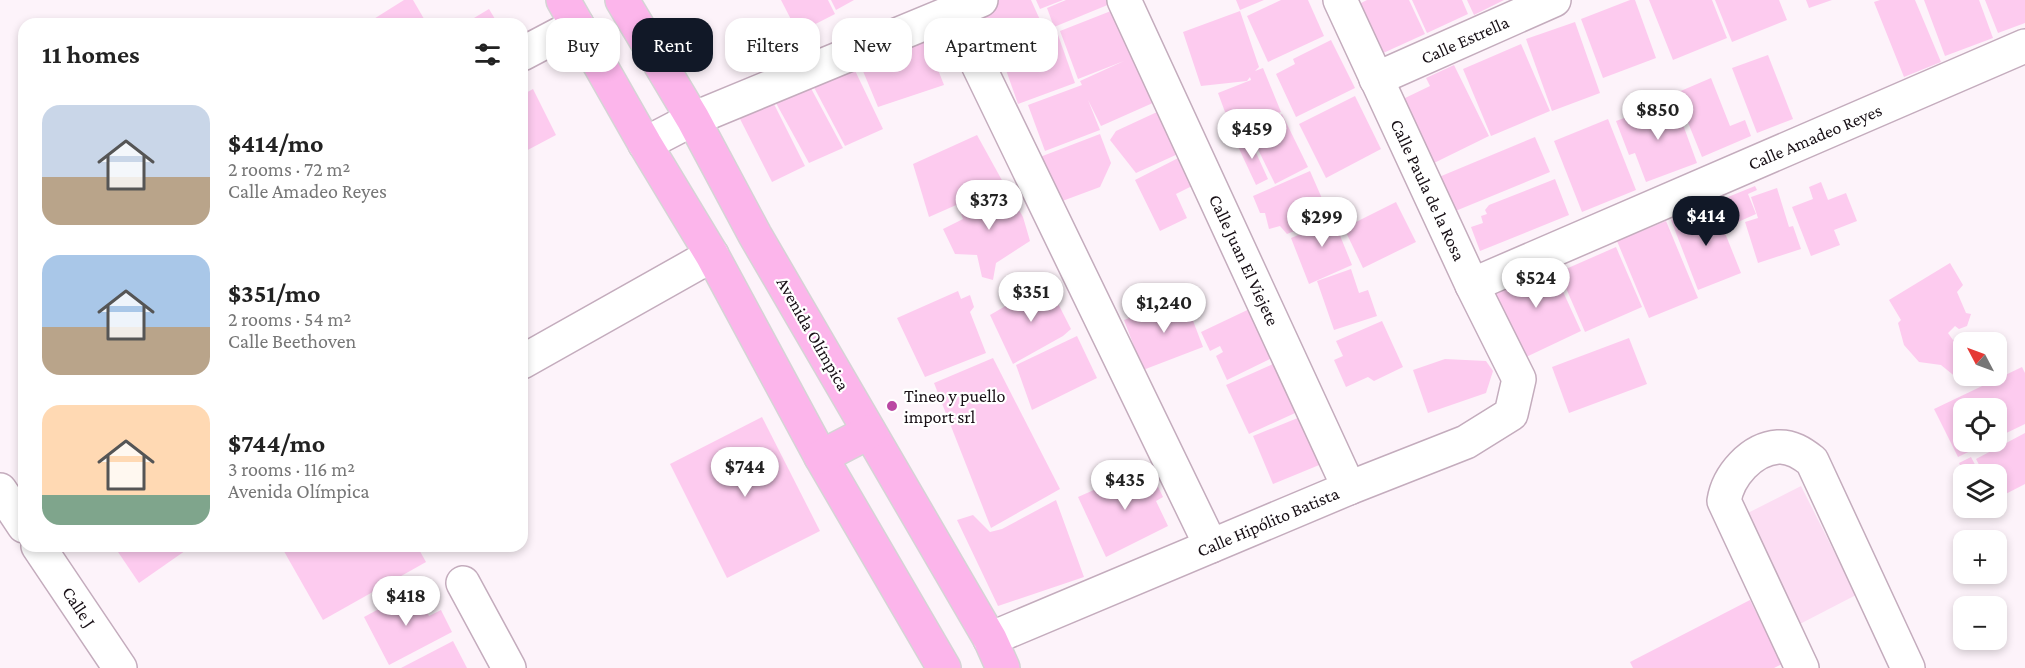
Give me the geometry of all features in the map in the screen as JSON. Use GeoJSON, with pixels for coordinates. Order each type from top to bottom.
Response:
{"type":"FeatureCollection","features":[{"type":"Feature","properties":{"kind":"main road","name":"Avenida Olímpica"},"geometry":{"type":"LineString","coordinates":[[622,0],[693,119],[755,235],[997,654]]}},
{"type":"Feature","properties":{"kind":"main road"},"geometry":{"type":"LineString","coordinates":[[570,12],[645,144],[712,255],[821,458],[944,668]]}},
{"type":"Feature","properties":{"kind":"main road"},"geometry":{"type":"LineString","coordinates":[[821,458],[869,432]]}},
{"type":"Feature","properties":{"kind":"street","name":"Calle Juan El Viejete"},"geometry":{"type":"LineString","coordinates":[[1124,0],[1349,488]]}},
{"type":"Feature","properties":{"kind":"street","name":"Calle Paula de la Rosa"},"geometry":{"type":"LineString","coordinates":[[1340,0],[1472,285],[1519,379]]}},
{"type":"Feature","properties":{"kind":"street","name":"Calle Estrella"},"geometry":{"type":"LineString","coordinates":[[1376,79],[1554,0]]}},
{"type":"Feature","properties":{"kind":"street"},"geometry":{"type":"LineString","coordinates":[[645,144],[693,119],[967,7],[1211,546]]}},
{"type":"Feature","properties":{"kind":"street"},"geometry":{"type":"LineString","coordinates":[[528,49],[570,12]]}},
{"type":"Feature","properties":{"kind":"street","name":"Calle Amadeo Reyes"},"geometry":{"type":"LineString","coordinates":[[1472,285],[2025,46]]}},
{"type":"Feature","properties":{"kind":"street"},"geometry":{"type":"LineString","coordinates":[[528,360],[712,255]]}},
{"type":"Feature","properties":{"kind":"street","name":"Calle Hipólito Batista"},"geometry":{"type":"LineString","coordinates":[[997,654],[1211,546],[1466,442],[1511,414],[1519,379]]}},
{"type":"Feature","properties":{"kind":"street"},"geometry":{"type":"LineString","coordinates":[[1802,668],[1724,501],[1726,491],[1740,468],[1754,456],[1776,447],[1801,453],[1812,461],[1908,668]]}},
{"type":"Feature","properties":{"kind":"street","name":"Calle J"},"geometry":{"type":"LineString","coordinates":[[0,490],[18,528]]}},
{"type":"Feature","properties":{"kind":"street","name":"Calle J"},"geometry":{"type":"LineString","coordinates":[[35,552],[120,668]]}},
{"type":"Feature","properties":{"kind":"street"},"geometry":{"type":"LineString","coordinates":[[463,583],[509,668]]}},
{"type":"Feature","properties":{"kind":"shaded area"},"geometry":{"type":"Polygon","coordinates":[[[1801,486],[1856,595],[1796,626],[1740,517],[1801,486]]]}},
{"type":"Feature","properties":{"kind":"building"},"geometry":{"type":"Polygon","coordinates":[[[404,0],[413,0],[424,18],[375,18],[404,0]]]}},
{"type":"Feature","properties":{"kind":"building"},"geometry":{"type":"Polygon","coordinates":[[[781,0],[828,0],[835,14],[820,22],[820,18],[790,18],[781,0]]]}},
{"type":"Feature","properties":{"kind":"building"},"geometry":{"type":"Polygon","coordinates":[[[831,0],[854,0],[836,10],[831,0]]]}},
{"type":"Feature","properties":{"kind":"building"},"geometry":{"type":"Polygon","coordinates":[[[995,0],[1031,0],[1039,18],[983,18],[978,8],[995,0]]]}},
{"type":"Feature","properties":{"kind":"building"},"geometry":{"type":"Polygon","coordinates":[[[1036,0],[1063,0],[1040,9],[1036,0]]]}},
{"type":"Feature","properties":{"kind":"building"},"geometry":{"type":"Polygon","coordinates":[[[1066,0],[1108,0],[1110,4],[1058,25],[1058,18],[1051,18],[1047,8],[1066,0]]]}},
{"type":"Feature","properties":{"kind":"building"},"geometry":{"type":"Polygon","coordinates":[[[1236,0],[1264,0],[1240,10],[1236,0]]]}},
{"type":"Feature","properties":{"kind":"building"},"geometry":{"type":"Polygon","coordinates":[[[1281,0],[1308,0],[1324,36],[1268,62],[1247,16],[1281,0]]]}},
{"type":"Feature","properties":{"kind":"building"},"geometry":{"type":"Polygon","coordinates":[[[1367,0],[1409,0],[1425,34],[1381,54],[1359,4],[1367,0]]]}},
{"type":"Feature","properties":{"kind":"building"},"geometry":{"type":"Polygon","coordinates":[[[1412,0],[1462,0],[1468,14],[1427,33],[1412,0]]]}},
{"type":"Feature","properties":{"kind":"building"},"geometry":{"type":"Polygon","coordinates":[[[1467,0],[1504,0],[1474,15],[1467,0]]]}},
{"type":"Feature","properties":{"kind":"building"},"geometry":{"type":"Polygon","coordinates":[[[1635,0],[1656,58],[1603,78],[1581,19],[1635,0]]]}},
{"type":"Feature","properties":{"kind":"building"},"geometry":{"type":"Polygon","coordinates":[[[1649,0],[1712,0],[1727,38],[1673,60],[1649,0]]]}},
{"type":"Feature","properties":{"kind":"building"},"geometry":{"type":"Polygon","coordinates":[[[1715,0],[1779,0],[1787,20],[1732,42],[1715,0]]]}},
{"type":"Feature","properties":{"kind":"building"},"geometry":{"type":"Polygon","coordinates":[[[1806,0],[1832,0],[1809,8],[1806,0]]]}},
{"type":"Feature","properties":{"kind":"building"},"geometry":{"type":"Polygon","coordinates":[[[1915,0],[1941,62],[1904,77],[1874,2],[1915,0]]]}},
{"type":"Feature","properties":{"kind":"building"},"geometry":{"type":"Polygon","coordinates":[[[1924,0],[1979,0],[1993,38],[1945,56],[1924,0]]]}},
{"type":"Feature","properties":{"kind":"building"},"geometry":{"type":"Polygon","coordinates":[[[1985,0],[2025,0],[2025,23],[1998,33],[1985,0]]]}},
{"type":"Feature","properties":{"kind":"building"},"geometry":{"type":"Polygon","coordinates":[[[489,9],[494,18],[474,18],[489,9]]]}},
{"type":"Feature","properties":{"kind":"building"},"geometry":{"type":"Polygon","coordinates":[[[1116,9],[1155,102],[1101,126],[1088,100],[1100,130],[1045,151],[1028,105],[1082,85],[1080,81],[1124,61],[1078,79],[1060,31],[1116,9]]]}},
{"type":"Feature","properties":{"kind":"building"},"geometry":{"type":"Polygon","coordinates":[[[1240,11],[1259,67],[1255,71],[1263,68],[1281,112],[1232,131],[1218,93],[1251,80],[1250,77],[1247,81],[1201,86],[1183,32],[1240,11]]]}},
{"type":"Feature","properties":{"kind":"building"},"geometry":{"type":"Polygon","coordinates":[[[1575,22],[1600,93],[1552,111],[1526,39],[1575,22]]]}},
{"type":"Feature","properties":{"kind":"building"},"geometry":{"type":"Polygon","coordinates":[[[921,26],[924,34],[924,72],[939,72],[944,85],[878,107],[863,72],[912,72],[912,30],[921,26]]]}},
{"type":"Feature","properties":{"kind":"building"},"geometry":{"type":"Polygon","coordinates":[[[1058,35],[1075,83],[1018,104],[1007,72],[1058,72],[1058,35]]]}},
{"type":"Feature","properties":{"kind":"building"},"geometry":{"type":"Polygon","coordinates":[[[1331,40],[1355,88],[1296,117],[1276,74],[1295,64],[1293,59],[1331,40]]]}},
{"type":"Feature","properties":{"kind":"building"},"geometry":{"type":"Polygon","coordinates":[[[1521,44],[1550,111],[1491,136],[1463,69],[1521,44]]]}},
{"type":"Feature","properties":{"kind":"building"},"geometry":{"type":"Polygon","coordinates":[[[1768,55],[1793,119],[1757,133],[1732,68],[1768,55]]]}},
{"type":"Feature","properties":{"kind":"building"},"geometry":{"type":"Polygon","coordinates":[[[832,65],[832,72],[856,72],[883,129],[845,146],[808,76],[832,65]]]}},
{"type":"Feature","properties":{"kind":"building"},"geometry":{"type":"Polygon","coordinates":[[[1454,65],[1489,136],[1434,163],[1403,99],[1430,86],[1426,78],[1454,65]]]}},
{"type":"Feature","properties":{"kind":"building"},"geometry":{"type":"Polygon","coordinates":[[[1711,78],[1730,126],[1745,120],[1751,136],[1702,157],[1676,93],[1711,78]]]}},
{"type":"Feature","properties":{"kind":"building"},"geometry":{"type":"Polygon","coordinates":[[[806,79],[843,148],[809,163],[771,94],[806,79]]]}},
{"type":"Feature","properties":{"kind":"building"},"geometry":{"type":"Polygon","coordinates":[[[533,89],[556,135],[528,150],[528,92],[533,89]]]}},
{"type":"Feature","properties":{"kind":"building"},"geometry":{"type":"Polygon","coordinates":[[[1355,96],[1381,149],[1326,178],[1299,124],[1355,96]]]}},
{"type":"Feature","properties":{"kind":"building"},"geometry":{"type":"Polygon","coordinates":[[[771,98],[805,166],[772,182],[737,113],[771,98]]]}},
{"type":"Feature","properties":{"kind":"building"},"geometry":{"type":"Polygon","coordinates":[[[1674,100],[1697,163],[1646,182],[1635,153],[1629,155],[1616,121],[1674,100]]]}},
{"type":"Feature","properties":{"kind":"building"},"geometry":{"type":"Polygon","coordinates":[[[1170,106],[1189,149],[1136,173],[1110,140],[1116,131],[1170,106]]]}},
{"type":"Feature","properties":{"kind":"building"},"geometry":{"type":"Polygon","coordinates":[[[1282,114],[1308,167],[1275,184],[1249,131],[1282,114]]]}},
{"type":"Feature","properties":{"kind":"building"},"geometry":{"type":"Polygon","coordinates":[[[1608,119],[1636,190],[1582,212],[1554,141],[1608,119]]]}},
{"type":"Feature","properties":{"kind":"building"},"geometry":{"type":"Polygon","coordinates":[[[1100,134],[1111,163],[1100,187],[1057,203],[1040,157],[1100,134]]]}},
{"type":"Feature","properties":{"kind":"building"},"geometry":{"type":"Polygon","coordinates":[[[977,135],[1004,184],[929,217],[913,164],[977,135]]]}},
{"type":"Feature","properties":{"kind":"building"},"geometry":{"type":"Polygon","coordinates":[[[1248,135],[1268,179],[1256,185],[1235,140],[1248,135]]]}},
{"type":"Feature","properties":{"kind":"building"},"geometry":{"type":"Polygon","coordinates":[[[1535,137],[1550,172],[1453,212],[1439,177],[1535,137]]]}},
{"type":"Feature","properties":{"kind":"building"},"geometry":{"type":"Polygon","coordinates":[[[1190,152],[1204,180],[1176,194],[1187,218],[1160,231],[1135,180],[1190,152]]]}},
{"type":"Feature","properties":{"kind":"building"},"geometry":{"type":"Polygon","coordinates":[[[1310,171],[1324,203],[1306,210],[1312,224],[1287,234],[1280,226],[1269,229],[1265,213],[1260,213],[1253,196],[1310,171]]]}},
{"type":"Feature","properties":{"kind":"building"},"geometry":{"type":"Polygon","coordinates":[[[1555,179],[1569,215],[1480,251],[1471,227],[1483,223],[1481,216],[1487,214],[1485,210],[1489,205],[1555,179]]]}},
{"type":"Feature","properties":{"kind":"building"},"geometry":{"type":"Polygon","coordinates":[[[1821,182],[1828,200],[1846,193],[1857,221],[1834,230],[1840,245],[1811,256],[1792,207],[1813,199],[1809,187],[1821,182]]]}},
{"type":"Feature","properties":{"kind":"building"},"geometry":{"type":"Polygon","coordinates":[[[1755,186],[1757,190],[1748,194],[1756,214],[1738,222],[1728,197],[1755,186]]]}},
{"type":"Feature","properties":{"kind":"building"},"geometry":{"type":"Polygon","coordinates":[[[1777,188],[1789,227],[1793,226],[1801,249],[1758,263],[1745,222],[1758,218],[1751,197],[1777,188]]]}},
{"type":"Feature","properties":{"kind":"building"},"geometry":{"type":"Polygon","coordinates":[[[1007,189],[1023,217],[1030,241],[996,263],[993,280],[982,277],[977,255],[955,254],[943,229],[963,219],[959,209],[1007,189]]]}},
{"type":"Feature","properties":{"kind":"building"},"geometry":{"type":"Polygon","coordinates":[[[1396,202],[1416,242],[1363,268],[1344,228],[1396,202]]]}},
{"type":"Feature","properties":{"kind":"building"},"geometry":{"type":"Polygon","coordinates":[[[1713,203],[1741,273],[1698,290],[1671,220],[1713,203]]]}},
{"type":"Feature","properties":{"kind":"building"},"geometry":{"type":"Polygon","coordinates":[[[1328,206],[1352,265],[1309,284],[1291,238],[1318,227],[1312,213],[1328,206]]]}},
{"type":"Feature","properties":{"kind":"building"},"geometry":{"type":"Polygon","coordinates":[[[1666,221],[1698,298],[1649,318],[1617,241],[1666,221]]]}},
{"type":"Feature","properties":{"kind":"building"},"geometry":{"type":"Polygon","coordinates":[[[1616,247],[1642,307],[1585,332],[1559,272],[1616,247]]]}},
{"type":"Feature","properties":{"kind":"building"},"geometry":{"type":"Polygon","coordinates":[[[1549,261],[1581,331],[1524,358],[1491,287],[1549,261]]]}},
{"type":"Feature","properties":{"kind":"building"},"geometry":{"type":"Polygon","coordinates":[[[1950,263],[1963,285],[1957,292],[1966,313],[1971,314],[1967,326],[1959,329],[1955,326],[1948,333],[1953,340],[1953,375],[1941,365],[1919,362],[1904,345],[1898,323],[1901,320],[1889,300],[1950,263]]]}},
{"type":"Feature","properties":{"kind":"building"},"geometry":{"type":"Polygon","coordinates":[[[1351,269],[1359,293],[1368,290],[1377,316],[1334,330],[1317,281],[1351,269]]]}},
{"type":"Feature","properties":{"kind":"building"},"geometry":{"type":"Polygon","coordinates":[[[1047,282],[1071,329],[1063,336],[1013,364],[990,315],[1047,282]]]}},
{"type":"Feature","properties":{"kind":"building"},"geometry":{"type":"Polygon","coordinates":[[[958,291],[961,299],[970,295],[974,307],[970,312],[986,353],[925,377],[897,318],[958,291]]]}},
{"type":"Feature","properties":{"kind":"building"},"geometry":{"type":"Polygon","coordinates":[[[1184,297],[1203,347],[1143,370],[1124,320],[1184,297]]]}},
{"type":"Feature","properties":{"kind":"building"},"geometry":{"type":"Polygon","coordinates":[[[1260,304],[1282,353],[1227,380],[1216,356],[1223,352],[1220,346],[1210,351],[1201,332],[1260,304]]]}},
{"type":"Feature","properties":{"kind":"building"},"geometry":{"type":"Polygon","coordinates":[[[1382,321],[1403,367],[1374,381],[1368,377],[1346,387],[1334,360],[1343,356],[1336,341],[1382,321]]]}},
{"type":"Feature","properties":{"kind":"building"},"geometry":{"type":"Polygon","coordinates":[[[1077,336],[1097,378],[1032,410],[1016,365],[1077,336]]]}},
{"type":"Feature","properties":{"kind":"building"},"geometry":{"type":"Polygon","coordinates":[[[1629,338],[1647,384],[1569,413],[1552,367],[1629,338]]]}},
{"type":"Feature","properties":{"kind":"building"},"geometry":{"type":"Polygon","coordinates":[[[993,358],[1060,489],[991,528],[934,383],[993,358]]]}},
{"type":"Feature","properties":{"kind":"building"},"geometry":{"type":"Polygon","coordinates":[[[1284,359],[1306,408],[1249,434],[1226,385],[1284,359]]]}},
{"type":"Feature","properties":{"kind":"building"},"geometry":{"type":"Polygon","coordinates":[[[1445,359],[1486,361],[1493,371],[1486,393],[1428,413],[1413,370],[1445,359]]]}},
{"type":"Feature","properties":{"kind":"building"},"geometry":{"type":"Polygon","coordinates":[[[2022,367],[2025,373],[2025,424],[2007,433],[2007,398],[1957,398],[1982,386],[2007,386],[2007,374],[2022,367]]]}},
{"type":"Feature","properties":{"kind":"building"},"geometry":{"type":"Polygon","coordinates":[[[1953,400],[1953,447],[1934,409],[1953,400]]]}},
{"type":"Feature","properties":{"kind":"building"},"geometry":{"type":"Polygon","coordinates":[[[1310,413],[1329,461],[1273,484],[1253,436],[1310,413]]]}},
{"type":"Feature","properties":{"kind":"building"},"geometry":{"type":"Polygon","coordinates":[[[762,417],[820,531],[727,578],[670,464],[762,417]]]}},
{"type":"Feature","properties":{"kind":"building"},"geometry":{"type":"Polygon","coordinates":[[[2025,433],[2025,484],[2007,493],[2007,464],[1979,464],[1976,459],[1989,452],[2007,452],[2007,443],[2025,433]]]}},
{"type":"Feature","properties":{"kind":"building"},"geometry":{"type":"Polygon","coordinates":[[[1956,452],[1968,452],[1958,457],[1956,452]]]}},
{"type":"Feature","properties":{"kind":"building"},"geometry":{"type":"Polygon","coordinates":[[[1971,457],[1975,464],[1959,464],[1971,457]]]}},
{"type":"Feature","properties":{"kind":"building"},"geometry":{"type":"Polygon","coordinates":[[[1148,466],[1163,497],[1156,501],[1168,526],[1106,557],[1078,497],[1148,466]]]}},
{"type":"Feature","properties":{"kind":"building"},"geometry":{"type":"Polygon","coordinates":[[[1056,500],[1084,577],[998,606],[957,520],[973,515],[990,532],[1002,529],[1056,500]]]}},
{"type":"Feature","properties":{"kind":"building"},"geometry":{"type":"Polygon","coordinates":[[[118,552],[183,552],[139,583],[118,552]]]}},
{"type":"Feature","properties":{"kind":"building"},"geometry":{"type":"Polygon","coordinates":[[[284,552],[420,552],[426,562],[323,620],[284,552]]]}},
{"type":"Feature","properties":{"kind":"building"},"geometry":{"type":"Polygon","coordinates":[[[416,589],[429,616],[441,610],[452,632],[389,665],[364,617],[416,589]]]}},
{"type":"Feature","properties":{"kind":"building"},"geometry":{"type":"Polygon","coordinates":[[[1750,600],[1782,664],[1774,668],[1633,668],[1630,662],[1750,600]]]}},
{"type":"Feature","properties":{"kind":"building"},"geometry":{"type":"Polygon","coordinates":[[[453,641],[467,668],[401,668],[453,641]]]}},
{"type":"Feature","properties":{"kind":"place","name":"Tineo y puello import srl"},"geometry":{"type":"Point","coordinates":[892,406]}}]}
